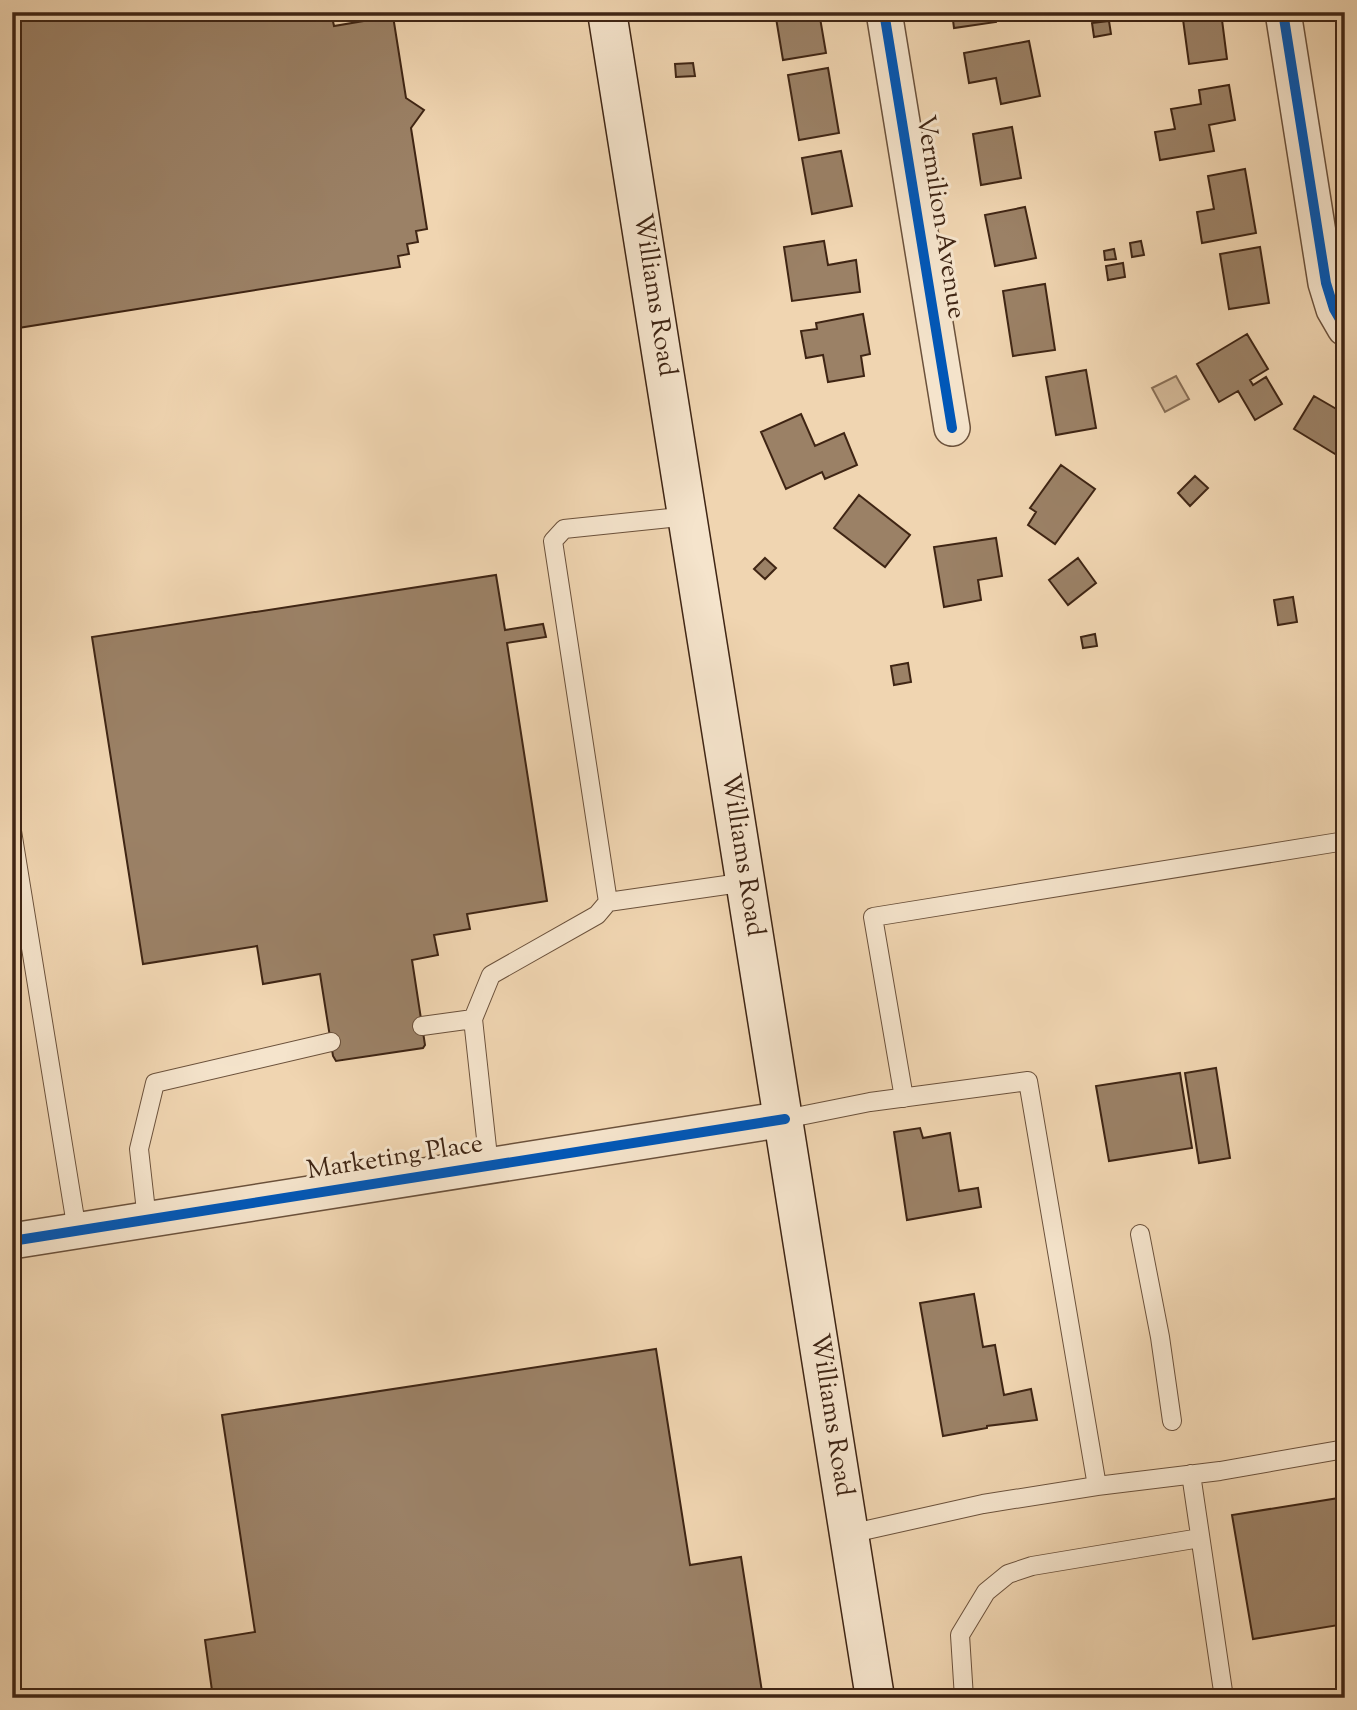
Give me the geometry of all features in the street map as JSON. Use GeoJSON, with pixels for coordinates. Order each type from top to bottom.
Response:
{"type":"FeatureCollection","features":[{"type":"Feature","properties":{"kind":"main road","name":"Williams Road"},"geometry":{"type":"LineString","coordinates":[[607,12],[876,1698]]}},
{"type":"Feature","properties":{"kind":"street","name":"Vermilion Avenue"},"geometry":{"type":"LineString","coordinates":[[884,12],[952,428]]}},
{"type":"Feature","properties":{"kind":"street"},"geometry":{"type":"LineString","coordinates":[[1283,12],[1326,284],[1334,309],[1345,328]]}},
{"type":"Feature","properties":{"kind":"street","name":"Marketing Place"},"geometry":{"type":"LineString","coordinates":[[12,1241],[785,1119]]}},
{"type":"Feature","properties":{"kind":"lane"},"geometry":{"type":"LineString","coordinates":[[608,902],[553,541],[564,529],[689,516]]}},
{"type":"Feature","properties":{"kind":"lane"},"geometry":{"type":"LineString","coordinates":[[12,831],[77,1231]]}},
{"type":"Feature","properties":{"kind":"lane"},"geometry":{"type":"LineString","coordinates":[[904,1098],[873,917],[1345,841]]}},
{"type":"Feature","properties":{"kind":"lane"},"geometry":{"type":"LineString","coordinates":[[489,1166],[473,1018],[491,975],[597,915],[608,902],[747,882]]}},
{"type":"Feature","properties":{"kind":"lane"},"geometry":{"type":"LineString","coordinates":[[422,1026],[473,1018]]}},
{"type":"Feature","properties":{"kind":"lane"},"geometry":{"type":"LineString","coordinates":[[147,1220],[139,1149],[155,1083],[331,1042]]}},
{"type":"Feature","properties":{"kind":"lane"},"geometry":{"type":"LineString","coordinates":[[785,1119],[904,1098],[1028,1081],[1097,1486]]}},
{"type":"Feature","properties":{"kind":"lane"},"geometry":{"type":"LineString","coordinates":[[1140,1234],[1160,1338],[1172,1421]]}},
{"type":"Feature","properties":{"kind":"lane"},"geometry":{"type":"LineString","coordinates":[[849,1534],[983,1504],[1345,1449]]}},
{"type":"Feature","properties":{"kind":"lane"},"geometry":{"type":"LineString","coordinates":[[1191,1474],[1224,1698]]}},
{"type":"Feature","properties":{"kind":"lane"},"geometry":{"type":"LineString","coordinates":[[964,1698],[960,1635],[986,1592],[1008,1574],[1032,1566],[1200,1538]]}},
{"type":"Feature","properties":{"kind":"shaded area"},"geometry":{"type":"Polygon","coordinates":[[[1176,376],[1189,399],[1165,412],[1152,388],[1176,376]]]}},
{"type":"Feature","properties":{"kind":"building"},"geometry":{"type":"Polygon","coordinates":[[[72,12],[331,12],[334,26],[393,16],[406,98],[424,110],[411,128],[427,229],[416,231],[418,242],[407,244],[409,254],[398,256],[400,267],[12,329],[12,22],[72,12]]]}},
{"type":"Feature","properties":{"kind":"building"},"geometry":{"type":"Polygon","coordinates":[[[775,12],[819,12],[826,53],[783,60],[775,12]]]}},
{"type":"Feature","properties":{"kind":"building"},"geometry":{"type":"Polygon","coordinates":[[[952,12],[995,12],[996,22],[954,28],[952,12]]]}},
{"type":"Feature","properties":{"kind":"building"},"geometry":{"type":"Polygon","coordinates":[[[1182,12],[1221,12],[1227,59],[1189,64],[1182,12]]]}},
{"type":"Feature","properties":{"kind":"building"},"geometry":{"type":"Polygon","coordinates":[[[1109,21],[1111,34],[1094,37],[1092,23],[1109,21]]]}},
{"type":"Feature","properties":{"kind":"building"},"geometry":{"type":"Polygon","coordinates":[[[1029,41],[1040,96],[1001,104],[996,78],[969,83],[964,53],[1029,41]]]}},
{"type":"Feature","properties":{"kind":"building"},"geometry":{"type":"Polygon","coordinates":[[[693,63],[695,76],[676,77],[675,64],[693,63]]]}},
{"type":"Feature","properties":{"kind":"building"},"geometry":{"type":"Polygon","coordinates":[[[828,68],[839,133],[799,140],[788,75],[828,68]]]}},
{"type":"Feature","properties":{"kind":"building"},"geometry":{"type":"Polygon","coordinates":[[[1229,85],[1235,120],[1209,125],[1214,151],[1160,160],[1155,132],[1175,129],[1171,109],[1201,104],[1199,90],[1229,85]]]}},
{"type":"Feature","properties":{"kind":"building"},"geometry":{"type":"Polygon","coordinates":[[[1012,127],[1021,178],[981,185],[973,134],[1012,127]]]}},
{"type":"Feature","properties":{"kind":"building"},"geometry":{"type":"Polygon","coordinates":[[[841,151],[852,206],[812,214],[802,158],[841,151]]]}},
{"type":"Feature","properties":{"kind":"building"},"geometry":{"type":"Polygon","coordinates":[[[1245,169],[1256,233],[1202,243],[1197,212],[1214,209],[1208,176],[1245,169]]]}},
{"type":"Feature","properties":{"kind":"building"},"geometry":{"type":"Polygon","coordinates":[[[1025,207],[1036,258],[995,266],[985,215],[1025,207]]]}},
{"type":"Feature","properties":{"kind":"building"},"geometry":{"type":"Polygon","coordinates":[[[824,241],[828,265],[856,260],[860,292],[792,301],[784,247],[824,241]]]}},
{"type":"Feature","properties":{"kind":"building"},"geometry":{"type":"Polygon","coordinates":[[[1141,241],[1144,255],[1132,257],[1130,243],[1141,241]]]}},
{"type":"Feature","properties":{"kind":"building"},"geometry":{"type":"Polygon","coordinates":[[[1260,247],[1269,303],[1229,309],[1220,254],[1260,247]]]}},
{"type":"Feature","properties":{"kind":"building"},"geometry":{"type":"Polygon","coordinates":[[[1114,249],[1116,259],[1105,260],[1104,251],[1114,249]]]}},
{"type":"Feature","properties":{"kind":"building"},"geometry":{"type":"Polygon","coordinates":[[[1123,263],[1125,277],[1108,280],[1106,266],[1123,263]]]}},
{"type":"Feature","properties":{"kind":"building"},"geometry":{"type":"Polygon","coordinates":[[[1045,284],[1055,350],[1013,356],[1003,291],[1045,284]]]}},
{"type":"Feature","properties":{"kind":"building"},"geometry":{"type":"Polygon","coordinates":[[[863,314],[870,354],[861,356],[864,376],[828,382],[823,355],[806,358],[801,331],[817,329],[816,323],[863,314]]]}},
{"type":"Feature","properties":{"kind":"building"},"geometry":{"type":"Polygon","coordinates":[[[1247,334],[1268,369],[1250,380],[1253,385],[1266,377],[1282,404],[1255,420],[1238,391],[1219,402],[1197,364],[1247,334]]]}},
{"type":"Feature","properties":{"kind":"building"},"geometry":{"type":"Polygon","coordinates":[[[1086,370],[1096,428],[1056,435],[1046,377],[1086,370]]]}},
{"type":"Feature","properties":{"kind":"building"},"geometry":{"type":"Polygon","coordinates":[[[1314,396],[1345,414],[1345,460],[1294,429],[1314,396]]]}},
{"type":"Feature","properties":{"kind":"building"},"geometry":{"type":"Polygon","coordinates":[[[801,414],[815,446],[844,433],[857,465],[825,479],[822,472],[786,489],[761,432],[801,414]]]}},
{"type":"Feature","properties":{"kind":"building"},"geometry":{"type":"Polygon","coordinates":[[[1061,465],[1095,489],[1055,544],[1028,525],[1036,512],[1030,508],[1061,465]]]}},
{"type":"Feature","properties":{"kind":"building"},"geometry":{"type":"Polygon","coordinates":[[[1195,476],[1208,488],[1190,506],[1178,493],[1195,476]]]}},
{"type":"Feature","properties":{"kind":"building"},"geometry":{"type":"Polygon","coordinates":[[[859,495],[910,535],[885,567],[834,528],[859,495]]]}},
{"type":"Feature","properties":{"kind":"building"},"geometry":{"type":"Polygon","coordinates":[[[996,538],[1002,576],[978,580],[981,600],[944,607],[934,547],[996,538]]]}},
{"type":"Feature","properties":{"kind":"building"},"geometry":{"type":"Polygon","coordinates":[[[765,558],[776,568],[765,579],[754,569],[765,558]]]}},
{"type":"Feature","properties":{"kind":"building"},"geometry":{"type":"Polygon","coordinates":[[[1078,558],[1096,583],[1068,605],[1049,580],[1078,558]]]}},
{"type":"Feature","properties":{"kind":"building"},"geometry":{"type":"Polygon","coordinates":[[[496,575],[505,630],[543,624],[546,637],[507,643],[547,901],[467,914],[470,929],[434,935],[438,955],[412,960],[425,1045],[423,1048],[336,1061],[320,974],[263,984],[257,946],[143,964],[92,637],[496,575]]]}},
{"type":"Feature","properties":{"kind":"building"},"geometry":{"type":"Polygon","coordinates":[[[1293,597],[1297,622],[1278,625],[1274,600],[1293,597]]]}},
{"type":"Feature","properties":{"kind":"building"},"geometry":{"type":"Polygon","coordinates":[[[1095,634],[1097,646],[1083,648],[1081,637],[1095,634]]]}},
{"type":"Feature","properties":{"kind":"building"},"geometry":{"type":"Polygon","coordinates":[[[908,663],[911,682],[894,685],[891,666],[908,663]]]}},
{"type":"Feature","properties":{"kind":"building"},"geometry":{"type":"Polygon","coordinates":[[[1216,1068],[1230,1158],[1199,1163],[1185,1073],[1216,1068]]]}},
{"type":"Feature","properties":{"kind":"building"},"geometry":{"type":"Polygon","coordinates":[[[1180,1073],[1192,1148],[1109,1161],[1096,1086],[1180,1073]]]}},
{"type":"Feature","properties":{"kind":"building"},"geometry":{"type":"Polygon","coordinates":[[[920,1128],[923,1138],[950,1133],[959,1191],[978,1188],[981,1207],[907,1220],[894,1132],[920,1128]]]}},
{"type":"Feature","properties":{"kind":"building"},"geometry":{"type":"Polygon","coordinates":[[[974,1294],[983,1347],[995,1345],[1004,1395],[1031,1389],[1037,1420],[987,1426],[943,1436],[920,1303],[974,1294]]]}},
{"type":"Feature","properties":{"kind":"building"},"geometry":{"type":"Polygon","coordinates":[[[656,1349],[690,1565],[741,1557],[763,1698],[213,1698],[205,1640],[255,1632],[222,1415],[656,1349]]]}},
{"type":"Feature","properties":{"kind":"building"},"geometry":{"type":"Polygon","coordinates":[[[1345,1497],[1345,1624],[1253,1639],[1232,1515],[1345,1497]]]}},
{"type":"Feature","properties":{"kind":"cycle path"},"geometry":{"type":"LineString","coordinates":[[884,12],[952,428]]}},
{"type":"Feature","properties":{"kind":"cycle path"},"geometry":{"type":"LineString","coordinates":[[1283,12],[1326,283],[1334,309],[1345,328]]}},
{"type":"Feature","properties":{"kind":"cycle path"},"geometry":{"type":"LineString","coordinates":[[12,1241],[785,1119]]}}]}
